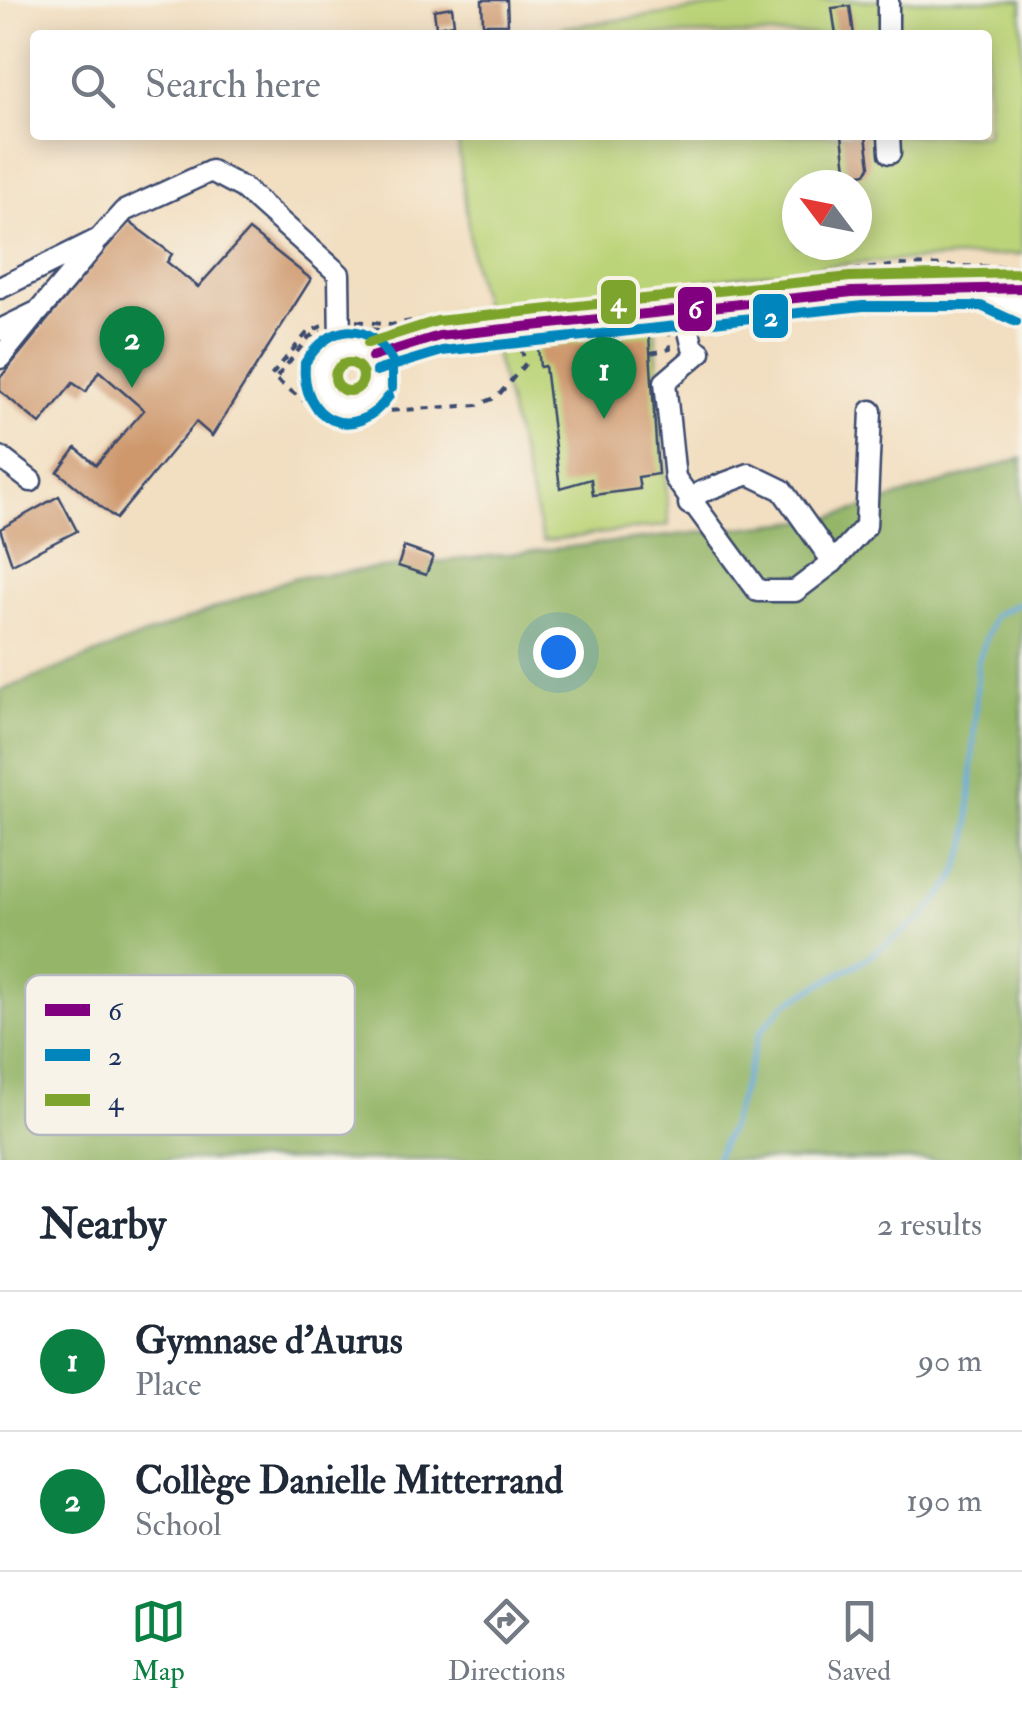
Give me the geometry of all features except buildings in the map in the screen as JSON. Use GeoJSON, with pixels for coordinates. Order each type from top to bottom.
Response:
{"type":"FeatureCollection","features":[{"type":"Feature","properties":{"kind":"street"},"geometry":{"type":"LineString","coordinates":[[888,0],[888,30]]}},
{"type":"Feature","properties":{"kind":"street"},"geometry":{"type":"LineString","coordinates":[[0,358],[124,211],[211,171],[242,188],[338,274],[340,347]]}},
{"type":"Feature","properties":{"kind":"street"},"geometry":{"type":"LineString","coordinates":[[0,288],[99,239]]}},
{"type":"Feature","properties":{"kind":"street"},"geometry":{"type":"LineString","coordinates":[[372,356],[379,377],[372,397],[353,408],[342,408],[324,396],[317,377],[324,358],[340,347],[352,346],[372,356],[438,336],[862,291],[1022,288]]}},
{"type":"Feature","properties":{"kind":"street"},"geometry":{"type":"LineString","coordinates":[[984,290],[1022,308]]}},
{"type":"Feature","properties":{"kind":"street"},"geometry":{"type":"LineString","coordinates":[[0,330],[39,310]]}},
{"type":"Feature","properties":{"kind":"street"},"geometry":{"type":"LineString","coordinates":[[684,310],[693,348],[700,352],[674,374],[685,464],[695,498],[758,592],[795,591],[833,562],[866,526],[871,411]]}},
{"type":"Feature","properties":{"kind":"street"},"geometry":{"type":"LineString","coordinates":[[0,456],[31,481]]}},
{"type":"Feature","properties":{"kind":"street"},"geometry":{"type":"LineString","coordinates":[[695,498],[750,474],[782,490],[833,562]]}},
{"type":"Feature","properties":{"kind":"path"},"geometry":{"type":"LineString","coordinates":[[271,376],[327,418],[353,421],[386,411],[478,405],[498,397],[526,363],[520,346]]}},
{"type":"Feature","properties":{"kind":"green space"},"geometry":{"type":"Polygon","coordinates":[[[765,0],[1022,0],[1022,254],[855,263],[652,287],[669,525],[543,541],[473,266],[458,140],[992,140],[992,30],[561,28],[765,0]]]}},
{"type":"Feature","properties":{"kind":"green space"},"geometry":{"type":"Polygon","coordinates":[[[1022,458],[1022,1160],[0,1160],[0,691],[293,578],[830,518],[1022,458]]]}},
{"type":"Feature","properties":{"kind":"waterway"},"geometry":{"type":"LineString","coordinates":[[715,1160],[730,1127],[760,1032],[785,1004],[862,961],[923,918],[953,881],[968,843],[978,661],[994,615],[1022,602]]}},
{"type":"Feature","properties":{"kind":"transit line","name":"4"},"geometry":{"type":"LineString","coordinates":[[368,343],[437,321],[850,277],[1022,273]]}},
{"type":"Feature","properties":{"kind":"transit line","name":"6"},"geometry":{"type":"LineString","coordinates":[[372,357],[439,336],[852,292],[1022,288]]}},
{"type":"Feature","properties":{"kind":"transit line","name":"2"},"geometry":{"type":"LineString","coordinates":[[376,371],[442,351],[863,306],[981,306],[1016,322]]}},
{"type":"Feature","properties":{"kind":"transit line","name":"2"},"geometry":{"type":"LineString","coordinates":[[389,396],[360,420],[332,420],[311,399],[305,363],[325,340],[348,331],[360,332],[382,347],[392,361],[392,388]]}},
{"type":"Feature","properties":{"kind":"transit line","name":"4"},"geometry":{"type":"LineString","coordinates":[[349,363],[359,367],[363,377],[359,387],[349,391],[339,387],[335,377],[339,367],[349,363]]}},
{"type":"Feature","properties":{"kind":"place","name":"Collège Danielle Mitterrand"},"geometry":{"type":"Point","coordinates":[132,388]}},
{"type":"Feature","properties":{"kind":"place","name":"Gymnase d'Aurus"},"geometry":{"type":"Point","coordinates":[604,419]}}]}
